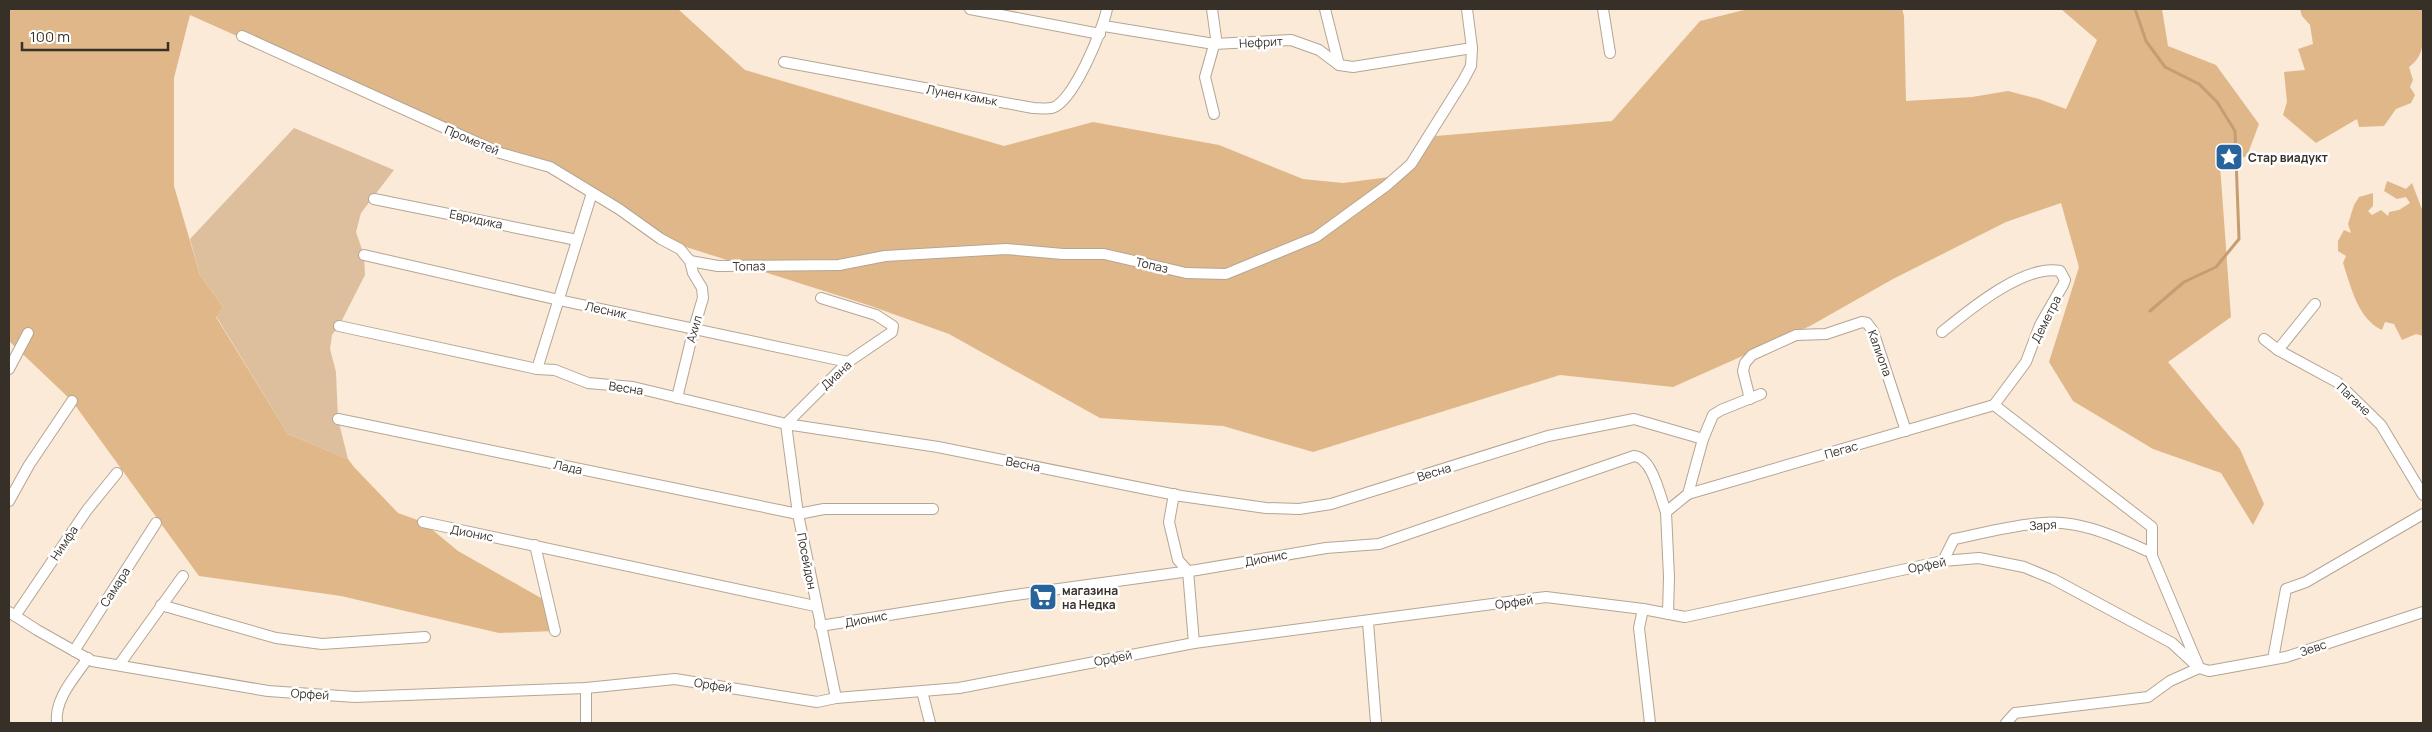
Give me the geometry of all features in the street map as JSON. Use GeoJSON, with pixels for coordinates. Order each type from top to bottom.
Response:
{"type":"FeatureCollection","features":[{"type":"Feature","properties":{"kind":"street","name":"Нефрит"},"geometry":{"type":"LineString","coordinates":[[970,9],[1102,30],[1214,44],[1291,40],[1320,50],[1339,65]]}},
{"type":"Feature","properties":{"kind":"street","name":"Лунен камък"},"geometry":{"type":"LineString","coordinates":[[784,62],[1033,108],[1053,108],[1065,100],[1102,30],[1107,9]]}},
{"type":"Feature","properties":{"kind":"street"},"geometry":{"type":"LineString","coordinates":[[1212,9],[1216,38],[1205,77],[1214,114]]}},
{"type":"Feature","properties":{"kind":"street"},"geometry":{"type":"LineString","coordinates":[[1325,9],[1339,65],[1353,67],[1472,48]]}},
{"type":"Feature","properties":{"kind":"street","name":"Топаз"},"geometry":{"type":"LineString","coordinates":[[690,261],[718,266],[839,265],[885,256],[1006,249],[1063,254],[1104,254],[1186,272],[1226,274],[1316,237],[1386,186],[1411,164],[1464,81],[1471,66],[1472,48],[1467,9]]}},
{"type":"Feature","properties":{"kind":"street"},"geometry":{"type":"LineString","coordinates":[[1603,9],[1610,53]]}},
{"type":"Feature","properties":{"kind":"street","name":"Прометей"},"geometry":{"type":"LineString","coordinates":[[242,36],[500,153],[550,167],[661,239],[680,249],[690,261]]}},
{"type":"Feature","properties":{"kind":"street"},"geometry":{"type":"LineString","coordinates":[[537,369],[592,193]]}},
{"type":"Feature","properties":{"kind":"street","name":"Евридика"},"geometry":{"type":"LineString","coordinates":[[374,199],[577,240]]}},
{"type":"Feature","properties":{"kind":"street","name":"Лесник"},"geometry":{"type":"LineString","coordinates":[[364,255],[559,300],[848,362]]}},
{"type":"Feature","properties":{"kind":"street","name":"Ахил"},"geometry":{"type":"LineString","coordinates":[[677,398],[703,298],[702,288],[692,273],[690,261]]}},
{"type":"Feature","properties":{"kind":"street","name":"Деметра"},"geometry":{"type":"LineString","coordinates":[[1942,332],[1983,299],[2032,273],[2055,270],[2060,271],[2063,275],[2064,285],[2040,325],[2026,362],[1994,405]]}},
{"type":"Feature","properties":{"kind":"street","name":"Диана"},"geometry":{"type":"LineString","coordinates":[[786,424],[848,362],[892,332],[893,326],[876,316],[822,298]]}},
{"type":"Feature","properties":{"kind":"street"},"geometry":{"type":"LineString","coordinates":[[2278,350],[2315,304]]}},
{"type":"Feature","properties":{"kind":"street","name":"Калиопа"},"geometry":{"type":"LineString","coordinates":[[1750,399],[1743,371],[1745,363],[1752,355],[1796,335],[1826,334],[1862,322],[1867,323],[1873,330],[1906,431]]}},
{"type":"Feature","properties":{"kind":"street","name":"Весна"},"geometry":{"type":"LineString","coordinates":[[339,326],[537,369],[555,370],[588,383],[633,387],[786,424],[938,447],[1174,494],[1266,508],[1299,509],[1331,504],[1548,436],[1634,419],[1703,440]]}},
{"type":"Feature","properties":{"kind":"street"},"geometry":{"type":"LineString","coordinates":[[9,369],[28,332]]}},
{"type":"Feature","properties":{"kind":"street","name":"Пагане"},"geometry":{"type":"LineString","coordinates":[[2264,339],[2278,350],[2337,382],[2381,425],[2423,495]]}},
{"type":"Feature","properties":{"kind":"street"},"geometry":{"type":"LineString","coordinates":[[1668,614],[1666,512],[1688,494],[1703,440],[1713,415],[1761,394]]}},
{"type":"Feature","properties":{"kind":"street"},"geometry":{"type":"LineString","coordinates":[[9,501],[72,401]]}},
{"type":"Feature","properties":{"kind":"street"},"geometry":{"type":"LineString","coordinates":[[1994,405],[2152,527],[2152,553],[2199,668],[2170,681],[2148,697],[2015,713],[2006,723]]}},
{"type":"Feature","properties":{"kind":"street","name":"Пегас"},"geometry":{"type":"LineString","coordinates":[[1688,494],[1994,405]]}},
{"type":"Feature","properties":{"kind":"street","name":"Лада"},"geometry":{"type":"LineString","coordinates":[[338,419],[798,514]]}},
{"type":"Feature","properties":{"kind":"street","name":"Посейдон"},"geometry":{"type":"LineString","coordinates":[[786,424],[798,514],[815,606],[836,698]]}},
{"type":"Feature","properties":{"kind":"street","name":"Дионис"},"geometry":{"type":"LineString","coordinates":[[820,626],[1008,596],[1188,571],[1326,548],[1379,544],[1634,456],[1642,458],[1648,465],[1666,512]]}},
{"type":"Feature","properties":{"kind":"street","name":"Нимфа"},"geometry":{"type":"LineString","coordinates":[[12,614],[87,510],[117,473]]}},
{"type":"Feature","properties":{"kind":"street"},"geometry":{"type":"LineString","coordinates":[[1174,494],[1169,522],[1178,560],[1188,571],[1194,643]]}},
{"type":"Feature","properties":{"kind":"street"},"geometry":{"type":"LineString","coordinates":[[798,514],[824,509],[933,509]]}},
{"type":"Feature","properties":{"kind":"street"},"geometry":{"type":"LineString","coordinates":[[2273,659],[2286,589],[2306,582],[2423,514]]}},
{"type":"Feature","properties":{"kind":"street","name":"Дионис"},"geometry":{"type":"LineString","coordinates":[[423,522],[815,606]]}},
{"type":"Feature","properties":{"kind":"street","name":"Самара"},"geometry":{"type":"LineString","coordinates":[[74,651],[156,523]]}},
{"type":"Feature","properties":{"kind":"street","name":"Заря"},"geometry":{"type":"LineString","coordinates":[[1943,561],[1954,539],[2042,523],[2072,525],[2106,533],[2152,553]]}},
{"type":"Feature","properties":{"kind":"street"},"geometry":{"type":"LineString","coordinates":[[535,545],[555,632]]}},
{"type":"Feature","properties":{"kind":"street","name":"Орфей"},"geometry":{"type":"LineString","coordinates":[[12,614],[88,658],[268,691],[355,697],[586,688],[675,679],[817,702],[836,698],[959,688],[1194,643],[1368,622],[1546,597],[1642,609],[1685,617],[1943,561],[1979,558],[2024,567],[2052,579],[2172,643],[2199,668]]}},
{"type":"Feature","properties":{"kind":"street"},"geometry":{"type":"LineString","coordinates":[[119,665],[182,576]]}},
{"type":"Feature","properties":{"kind":"street"},"geometry":{"type":"LineString","coordinates":[[161,606],[276,638],[304,642],[322,644],[425,637]]}},
{"type":"Feature","properties":{"kind":"street"},"geometry":{"type":"LineString","coordinates":[[1642,609],[1639,628],[1650,723]]}},
{"type":"Feature","properties":{"kind":"street","name":"Зевс"},"geometry":{"type":"LineString","coordinates":[[2199,668],[2209,670],[2273,659],[2423,612]]}},
{"type":"Feature","properties":{"kind":"street"},"geometry":{"type":"LineString","coordinates":[[1368,622],[1376,723]]}},
{"type":"Feature","properties":{"kind":"street"},"geometry":{"type":"LineString","coordinates":[[57,723],[56,715],[59,704],[88,658]]}},
{"type":"Feature","properties":{"kind":"street"},"geometry":{"type":"LineString","coordinates":[[586,688],[586,723]]}},
{"type":"Feature","properties":{"kind":"street"},"geometry":{"type":"LineString","coordinates":[[922,691],[930,723]]}},
{"type":"Feature","properties":{"kind":"shaded area"},"geometry":{"type":"Polygon","coordinates":[[[9,9],[678,9],[745,70],[1004,146],[1093,122],[1219,145],[1303,179],[1343,183],[1397,176],[1420,149],[1436,136],[1612,121],[1700,21],[1748,9],[1902,9],[1904,16],[1906,101],[1972,97],[2008,91],[2039,99],[2066,109],[2097,40],[2061,9],[2162,9],[2168,46],[2216,65],[2259,124],[2247,156],[2220,165],[2231,317],[2168,362],[2240,449],[2264,504],[2253,525],[2221,473],[2153,449],[2073,401],[2049,362],[2079,267],[2061,203],[2006,222],[1893,279],[1810,326],[1673,387],[1560,375],[1313,452],[1223,426],[1100,418],[949,334],[868,305],[661,239],[550,167],[500,153],[190,15],[174,78],[174,186],[200,275],[223,307],[216,317],[288,434],[348,459],[398,513],[423,522],[458,551],[548,602],[555,631],[499,633],[341,596],[199,576],[72,401],[9,341],[9,9]]]}},
{"type":"Feature","properties":{"kind":"shaded area"},"geometry":{"type":"Polygon","coordinates":[[[2300,9],[2423,9],[2424,33],[2422,48],[2415,62],[2409,67],[2413,80],[2410,87],[2415,95],[2411,103],[2396,109],[2384,126],[2359,127],[2357,119],[2316,143],[2283,115],[2287,102],[2284,72],[2305,70],[2298,49],[2313,44],[2310,25],[2302,16],[2300,9]]]}},
{"type":"Feature","properties":{"kind":"shaded area"},"geometry":{"type":"Polygon","coordinates":[[[294,128],[394,170],[361,213],[356,232],[364,255],[365,275],[339,326],[332,335],[330,349],[336,372],[338,419],[348,459],[288,434],[216,316],[223,307],[200,275],[190,239],[294,128]]]}},
{"type":"Feature","properties":{"kind":"shaded area"},"geometry":{"type":"Polygon","coordinates":[[[2387,181],[2406,189],[2412,183],[2423,212],[2423,336],[2416,334],[2402,340],[2394,324],[2385,322],[2382,330],[2374,325],[2361,310],[2343,263],[2346,256],[2338,251],[2338,241],[2344,230],[2351,233],[2348,224],[2354,205],[2359,197],[2373,193],[2373,206],[2368,211],[2372,215],[2381,210],[2388,216],[2389,212],[2399,210],[2410,203],[2406,197],[2397,199],[2384,191],[2387,181]]]}},
{"type":"Feature","properties":{"kind":"waterway"},"geometry":{"type":"LineString","coordinates":[[2135,9],[2146,41],[2165,67],[2199,84],[2217,102],[2235,131],[2239,239],[2216,267],[2184,282],[2150,311]]}},
{"type":"Feature","properties":{"kind":"place","name":"Стар виадукт"},"geometry":{"type":"Point","coordinates":[2229,157]}},
{"type":"Feature","properties":{"kind":"place","name":"магазина на Недка"},"geometry":{"type":"Point","coordinates":[1043,597]}}]}
